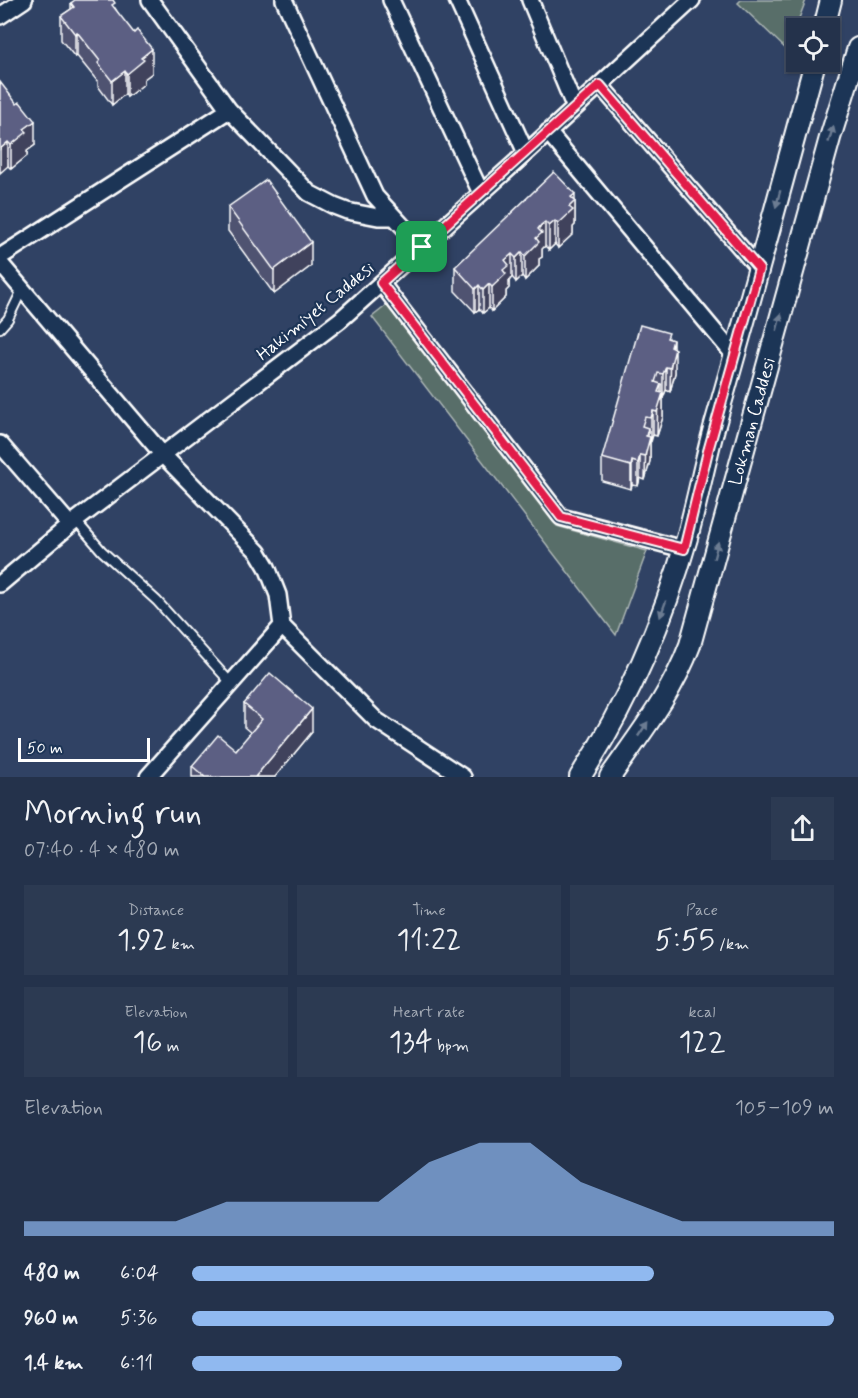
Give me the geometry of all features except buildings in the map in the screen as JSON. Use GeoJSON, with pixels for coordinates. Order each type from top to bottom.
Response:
{"type":"FeatureCollection","features":[{"type":"Feature","properties":{"kind":"street"},"geometry":{"type":"LineString","coordinates":[[0,16],[24,0]]}},
{"type":"Feature","properties":{"kind":"street"},"geometry":{"type":"LineString","coordinates":[[150,0],[229,110],[309,193],[334,207],[347,211],[378,217],[394,217]]}},
{"type":"Feature","properties":{"kind":"street"},"geometry":{"type":"LineString","coordinates":[[284,0],[375,196],[422,247]]}},
{"type":"Feature","properties":{"kind":"street"},"geometry":{"type":"LineString","coordinates":[[391,0],[481,194]]}},
{"type":"Feature","properties":{"kind":"street"},"geometry":{"type":"LineString","coordinates":[[457,0],[526,153]]}},
{"type":"Feature","properties":{"kind":"street"},"geometry":{"type":"LineString","coordinates":[[530,0],[575,108]]}},
{"type":"Feature","properties":{"kind":"street","name":"Hakimiyet Caddesi"},"geometry":{"type":"LineString","coordinates":[[0,584],[73,523],[340,320],[692,0]]}},
{"type":"Feature","properties":{"kind":"street"},"geometry":{"type":"LineString","coordinates":[[826,18],[831,0]]}},
{"type":"Feature","properties":{"kind":"street","name":"Lokman Caddesi"},"geometry":{"type":"LineString","coordinates":[[610,777],[668,692],[680,671],[690,645],[830,138],[858,48]]}},
{"type":"Feature","properties":{"kind":"street","name":"Lokman Caddesi"},"geometry":{"type":"LineString","coordinates":[[580,777],[608,729],[641,664],[684,549],[708,451],[812,72]]}},
{"type":"Feature","properties":{"kind":"street"},"geometry":{"type":"LineString","coordinates":[[600,85],[759,269]]}},
{"type":"Feature","properties":{"kind":"street"},"geometry":{"type":"LineString","coordinates":[[0,257],[229,110]]}},
{"type":"Feature","properties":{"kind":"street"},"geometry":{"type":"LineString","coordinates":[[548,132],[735,356]]}},
{"type":"Feature","properties":{"kind":"street"},"geometry":{"type":"LineString","coordinates":[[0,264],[164,455],[258,552],[276,588],[282,626],[376,720],[463,777]]}},
{"type":"Feature","properties":{"kind":"street"},"geometry":{"type":"LineString","coordinates":[[381,283],[561,517],[684,549]]}},
{"type":"Feature","properties":{"kind":"street"},"geometry":{"type":"LineString","coordinates":[[0,444],[73,523]]}},
{"type":"Feature","properties":{"kind":"street"},"geometry":{"type":"LineString","coordinates":[[148,777],[282,626]]}},
{"type":"Feature","properties":{"kind":"lane"},"geometry":{"type":"LineString","coordinates":[[0,328],[8,319],[22,290]]}},
{"type":"Feature","properties":{"kind":"lane"},"geometry":{"type":"LineString","coordinates":[[73,523],[157,601],[231,683]]}},
{"type":"Feature","properties":{"kind":"green space"},"geometry":{"type":"Polygon","coordinates":[[[741,0],[806,0],[799,18],[786,18],[786,49],[738,3],[741,0]]]}},
{"type":"Feature","properties":{"kind":"green space"},"geometry":{"type":"Polygon","coordinates":[[[387,305],[557,526],[647,551],[616,635],[372,317],[387,305]]]}},
{"type":"Feature","properties":{"kind":"route"},"geometry":{"type":"LineString","coordinates":[[600,85],[759,269],[708,451],[684,549],[561,517],[381,283],[422,247],[600,85]]}}]}
